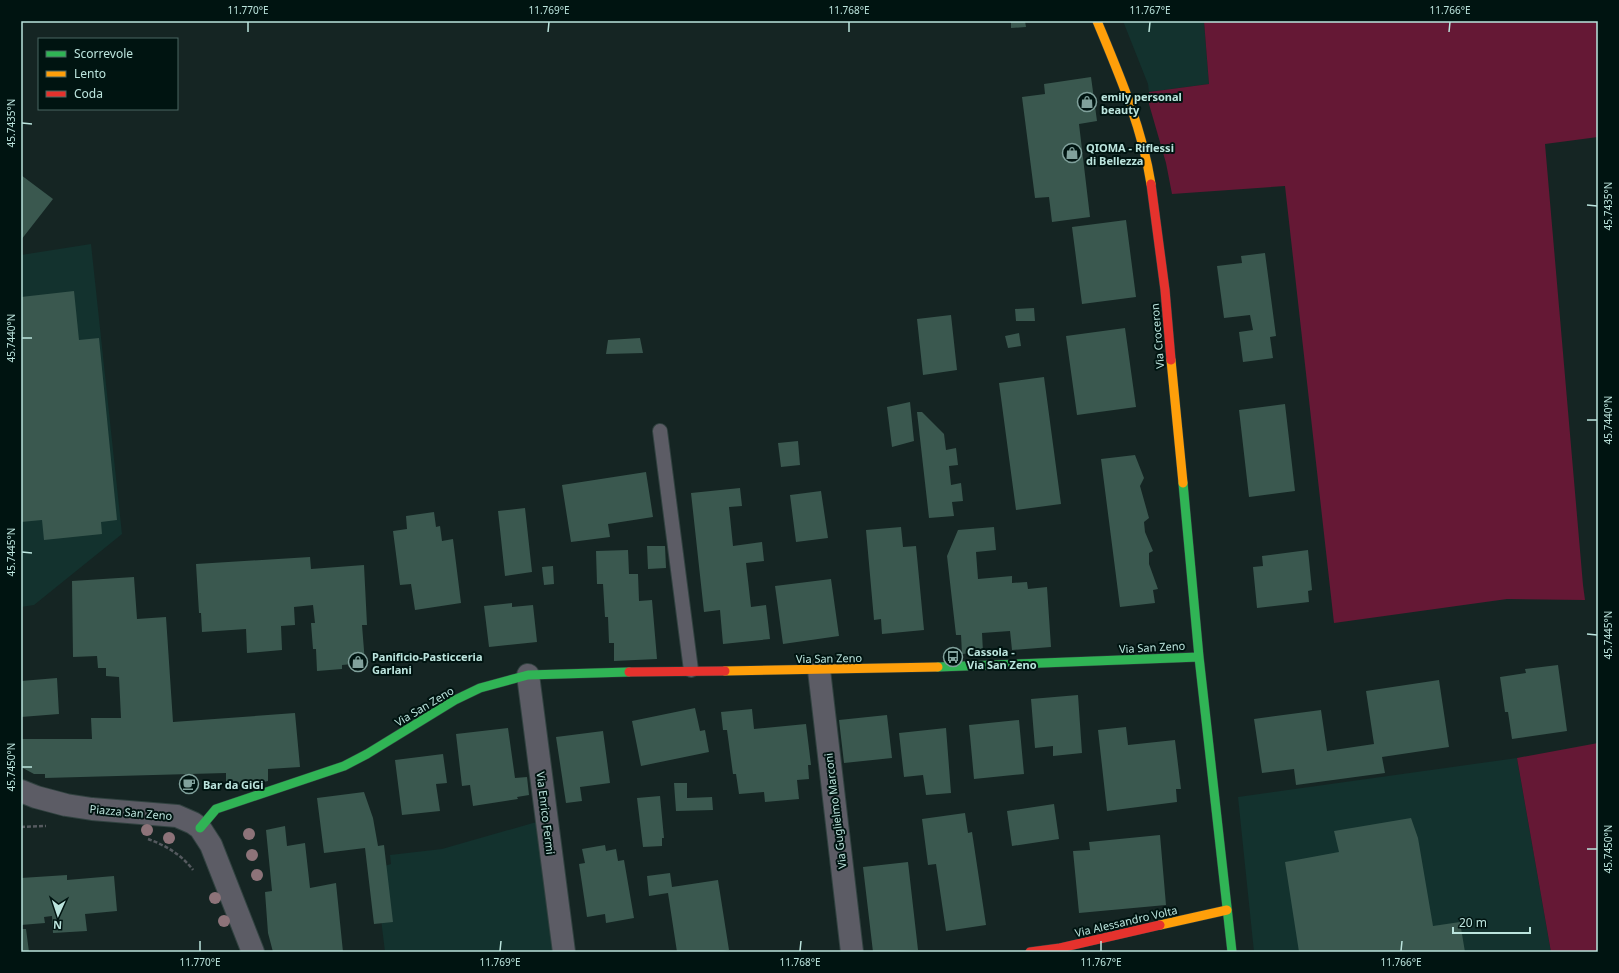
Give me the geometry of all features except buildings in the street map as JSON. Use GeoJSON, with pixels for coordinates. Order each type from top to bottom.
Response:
{"type":"FeatureCollection","features":[{"type":"Feature","properties":{"kind":"street","name":"Via Croceron"},"geometry":{"type":"LineString","coordinates":[[1097,21],[1123,82],[1146,155],[1165,290],[1199,657]]}},
{"type":"Feature","properties":{"kind":"street","name":"Via San Zeno"},"geometry":{"type":"LineString","coordinates":[[200,828],[216,809],[344,766],[367,754],[455,700],[480,688],[528,675],[690,670],[819,670],[954,667],[1199,657],[1232,952]]}},
{"type":"Feature","properties":{"kind":"street","name":"Via Guglielmo Marconi"},"geometry":{"type":"LineString","coordinates":[[819,670],[852,952]]}},
{"type":"Feature","properties":{"kind":"street","name":"Via Enrico Fermi"},"geometry":{"type":"LineString","coordinates":[[528,675],[564,952]]}},
{"type":"Feature","properties":{"kind":"street","name":"Piazza San Zeno"},"geometry":{"type":"LineString","coordinates":[[21,791],[36,797],[92,809],[177,816],[200,828],[211,845],[253,952]]}},
{"type":"Feature","properties":{"kind":"street","name":"Via Alessandro Volta"},"geometry":{"type":"LineString","coordinates":[[1030,952],[1060,948],[1227,910]]}},
{"type":"Feature","properties":{"kind":"lane"},"geometry":{"type":"LineString","coordinates":[[660,431],[690,670]]}},
{"type":"Feature","properties":{"kind":"path"},"geometry":{"type":"LineString","coordinates":[[21,827],[53,826]]}},
{"type":"Feature","properties":{"kind":"path"},"geometry":{"type":"LineString","coordinates":[[146,838],[164,846],[176,854],[197,874]]}},
{"type":"Feature","properties":{"kind":"shaded area"},"geometry":{"type":"Polygon","coordinates":[[[1123,21],[1204,21],[1209,84],[1149,92],[1148,84],[1123,21]]]}},
{"type":"Feature","properties":{"kind":"shaded area"},"geometry":{"type":"Polygon","coordinates":[[[1204,21],[1598,21],[1598,137],[1545,144],[1585,600],[1507,599],[1334,623],[1285,186],[1172,194],[1166,163],[1149,104],[1149,92],[1209,84],[1204,21]]]}},
{"type":"Feature","properties":{"kind":"shaded area"},"geometry":{"type":"Polygon","coordinates":[[[91,244],[122,534],[34,605],[21,607],[21,255],[91,244]]]}},
{"type":"Feature","properties":{"kind":"shaded area"},"geometry":{"type":"Polygon","coordinates":[[[1598,743],[1598,952],[1551,952],[1517,758],[1598,743]]]}},
{"type":"Feature","properties":{"kind":"shaded area"},"geometry":{"type":"Polygon","coordinates":[[[1517,758],[1551,952],[1254,952],[1238,797],[1517,758]]]}},
{"type":"Feature","properties":{"kind":"shaded area"},"geometry":{"type":"Polygon","coordinates":[[[540,821],[557,952],[385,952],[375,869],[391,864],[390,855],[442,849],[540,821]]]}},
{"type":"Feature","properties":{"kind":"traffic: fast"},"geometry":{"type":"LineString","coordinates":[[1183,483],[1199,657],[1232,952]]}},
{"type":"Feature","properties":{"kind":"traffic: fast"},"geometry":{"type":"LineString","coordinates":[[938,667],[1199,657]]}},
{"type":"Feature","properties":{"kind":"traffic: fast"},"geometry":{"type":"LineString","coordinates":[[200,828],[216,809],[344,766],[367,754],[455,700],[480,688],[528,675],[629,672]]}},
{"type":"Feature","properties":{"kind":"traffic: slow"},"geometry":{"type":"LineString","coordinates":[[1097,21],[1136,121],[1151,184]]}},
{"type":"Feature","properties":{"kind":"traffic: slow"},"geometry":{"type":"LineString","coordinates":[[1171,360],[1183,483]]}},
{"type":"Feature","properties":{"kind":"traffic: slow"},"geometry":{"type":"LineString","coordinates":[[725,671],[938,667]]}},
{"type":"Feature","properties":{"kind":"traffic: slow"},"geometry":{"type":"LineString","coordinates":[[1160,925],[1227,910]]}},
{"type":"Feature","properties":{"kind":"traffic: jam"},"geometry":{"type":"LineString","coordinates":[[1151,184],[1165,290],[1171,360]]}},
{"type":"Feature","properties":{"kind":"traffic: jam"},"geometry":{"type":"LineString","coordinates":[[629,672],[725,671]]}},
{"type":"Feature","properties":{"kind":"traffic: jam"},"geometry":{"type":"LineString","coordinates":[[1030,952],[1060,948],[1160,925]]}},
{"type":"Feature","properties":{"kind":"place","name":"emily personal beauty"},"geometry":{"type":"Point","coordinates":[1087,102]}},
{"type":"Feature","properties":{"kind":"place","name":"QIOMA - Riflessi di Bellezza"},"geometry":{"type":"Point","coordinates":[1072,153]}},
{"type":"Feature","properties":{"kind":"place","name":"Cassola - Via San Zeno"},"geometry":{"type":"Point","coordinates":[953,657]}},
{"type":"Feature","properties":{"kind":"place","name":"Panificio-Pasticceria Garlani"},"geometry":{"type":"Point","coordinates":[358,662]}},
{"type":"Feature","properties":{"kind":"place","name":"Bar da GiGi"},"geometry":{"type":"Point","coordinates":[189,784]}}]}
